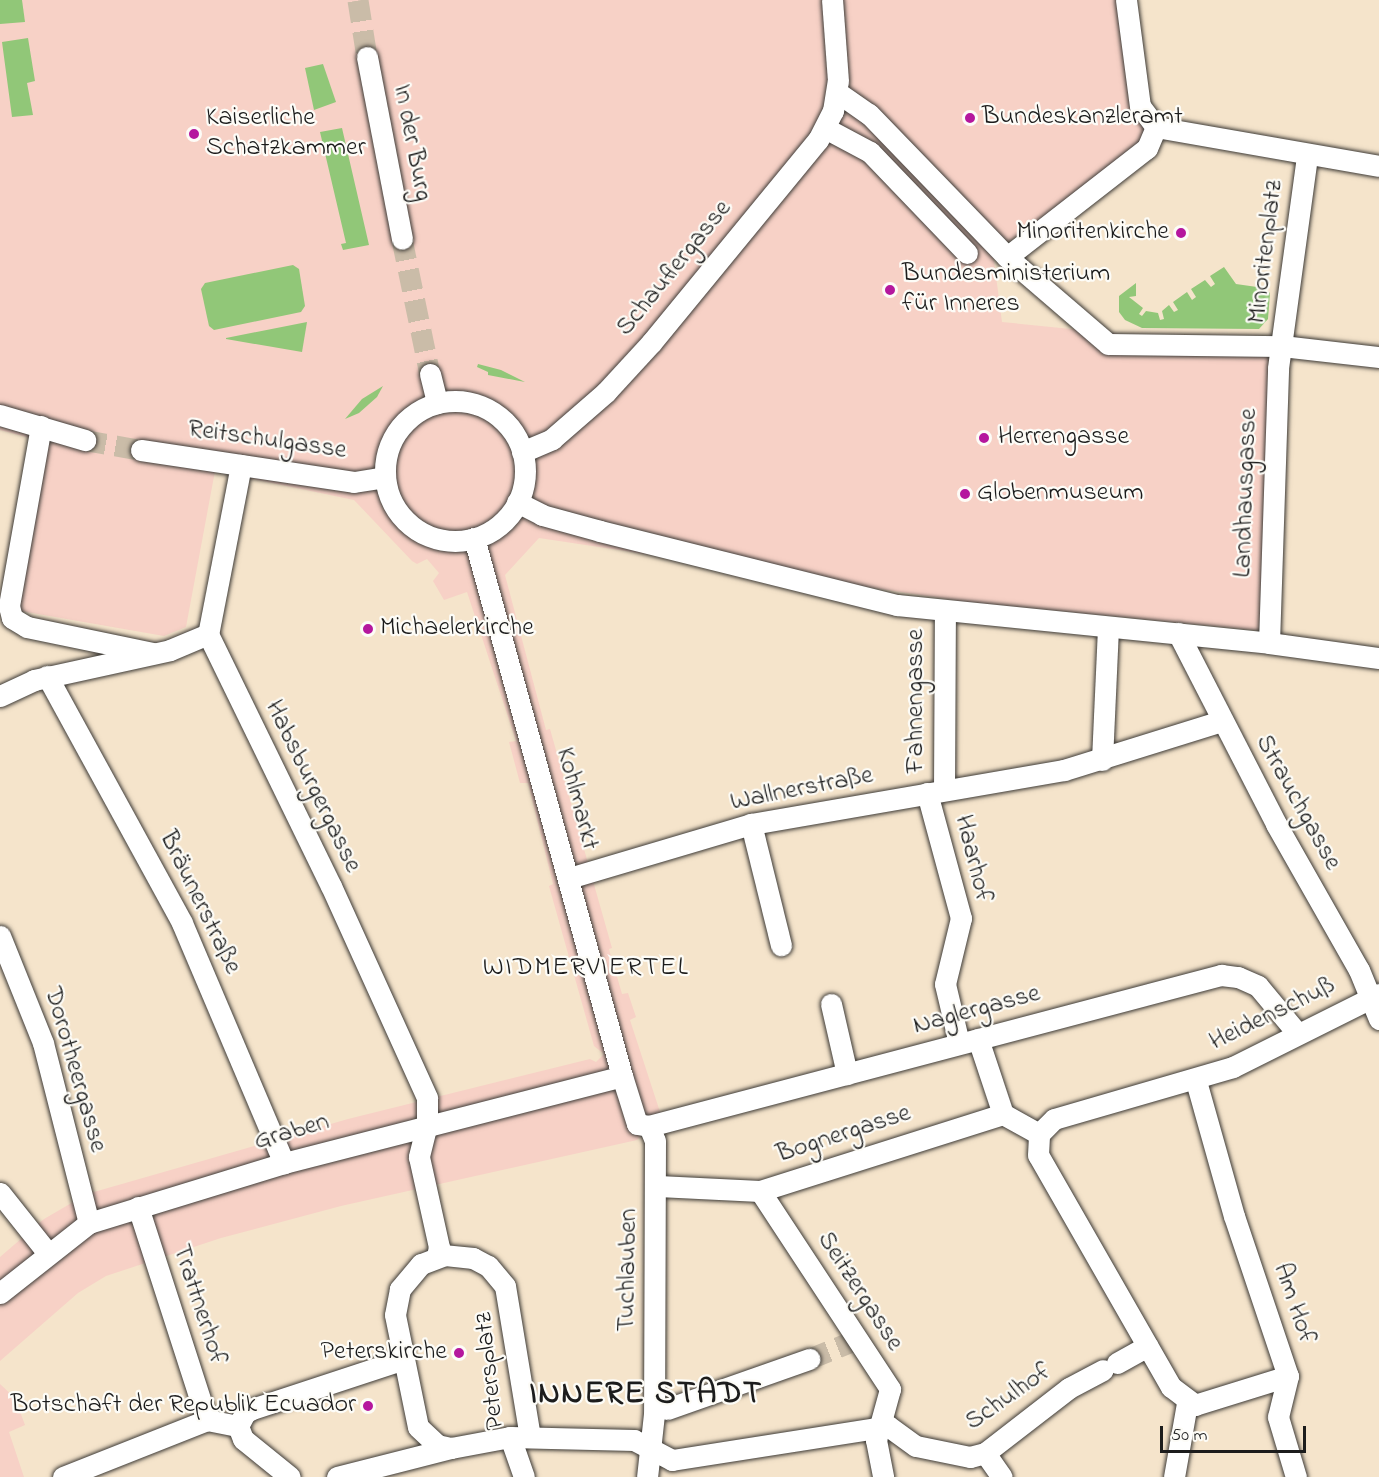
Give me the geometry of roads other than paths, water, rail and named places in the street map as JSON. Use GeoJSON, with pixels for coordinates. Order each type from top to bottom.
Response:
{"type":"FeatureCollection","features":[{"type":"Feature","properties":{"kind":"street"},"geometry":{"type":"LineString","coordinates":[[832,0],[837,92]]}},
{"type":"Feature","properties":{"kind":"street"},"geometry":{"type":"LineString","coordinates":[[1007,257],[1147,148],[1156,127],[1140,106],[1126,0]]}},
{"type":"Feature","properties":{"kind":"street","name":"In der Burg"},"geometry":{"type":"LineString","coordinates":[[367,57],[402,239]]}},
{"type":"Feature","properties":{"kind":"street","name":"Schauflergasse"},"geometry":{"type":"LineString","coordinates":[[522,452],[552,439],[606,392],[651,344],[825,128],[837,92]]}},
{"type":"Feature","properties":{"kind":"street","name":"Minoritenplatz"},"geometry":{"type":"LineString","coordinates":[[837,92],[869,114],[1007,257],[1108,344],[1282,346],[1307,156],[1156,127]]}},
{"type":"Feature","properties":{"kind":"street"},"geometry":{"type":"LineString","coordinates":[[825,128],[870,152],[967,253]]}},
{"type":"Feature","properties":{"kind":"street"},"geometry":{"type":"LineString","coordinates":[[870,152],[890,135]]}},
{"type":"Feature","properties":{"kind":"street"},"geometry":{"type":"LineString","coordinates":[[1307,156],[1379,166]]}},
{"type":"Feature","properties":{"kind":"street"},"geometry":{"type":"LineString","coordinates":[[1282,346],[1379,357]]}},
{"type":"Feature","properties":{"kind":"street","name":"Landhausgasse"},"geometry":{"type":"LineString","coordinates":[[1269,643],[1278,368],[1282,346]]}},
{"type":"Feature","properties":{"kind":"street"},"geometry":{"type":"LineString","coordinates":[[430,374],[437,403]]}},
{"type":"Feature","properties":{"kind":"street"},"geometry":{"type":"LineString","coordinates":[[454,400],[488,409],[513,431],[522,452],[525,476],[517,502],[504,521],[474,538],[434,538],[409,524],[390,499],[385,477],[387,453],[401,425],[437,403],[454,400]]}},
{"type":"Feature","properties":{"kind":"street"},"geometry":{"type":"LineString","coordinates":[[0,415],[85,440]]}},
{"type":"Feature","properties":{"kind":"street"},"geometry":{"type":"LineString","coordinates":[[41,426],[9,606],[12,618],[27,627],[153,653]]}},
{"type":"Feature","properties":{"kind":"street","name":"Reitschulgasse"},"geometry":{"type":"LineString","coordinates":[[141,450],[354,482],[385,477]]}},
{"type":"Feature","properties":{"kind":"street"},"geometry":{"type":"LineString","coordinates":[[0,696],[47,676],[153,653],[208,634],[241,465]]}},
{"type":"Feature","properties":{"kind":"street"},"geometry":{"type":"LineString","coordinates":[[517,502],[542,515],[600,531],[897,605],[1269,643],[1379,658]]}},
{"type":"Feature","properties":{"kind":"street","name":"Kohlmarkt"},"geometry":{"type":"LineString","coordinates":[[474,538],[622,1076]]}},
{"type":"Feature","properties":{"kind":"street","name":"Fahnengasse"},"geometry":{"type":"LineString","coordinates":[[936,792],[945,611]]}},
{"type":"Feature","properties":{"kind":"street"},"geometry":{"type":"LineString","coordinates":[[1102,760],[1108,627]]}},
{"type":"Feature","properties":{"kind":"street","name":"Strauchgasse"},"geometry":{"type":"LineString","coordinates":[[1178,633],[1221,721],[1376,995],[1379,1019]]}},
{"type":"Feature","properties":{"kind":"street","name":"Habsburgergasse"},"geometry":{"type":"LineString","coordinates":[[208,634],[427,1098],[427,1124],[419,1157],[439,1246],[437,1256]]}},
{"type":"Feature","properties":{"kind":"street","name":"Bräunerstraße"},"geometry":{"type":"LineString","coordinates":[[47,676],[182,923],[284,1163]]}},
{"type":"Feature","properties":{"kind":"street","name":"Wallnerstraße"},"geometry":{"type":"LineString","coordinates":[[569,878],[751,825],[1102,760],[1221,721]]}},
{"type":"Feature","properties":{"kind":"street","name":"Haarhof"},"geometry":{"type":"LineString","coordinates":[[936,792],[961,918],[945,984],[1003,1114]]}},
{"type":"Feature","properties":{"kind":"street"},"geometry":{"type":"LineString","coordinates":[[751,825],[781,945]]}},
{"type":"Feature","properties":{"kind":"street","name":"Dorotheergasse"},"geometry":{"type":"LineString","coordinates":[[0,936],[43,1043],[89,1222]]}},
{"type":"Feature","properties":{"kind":"street","name":"Naglergasse"},"geometry":{"type":"LineString","coordinates":[[649,1126],[1221,975],[1238,976],[1258,986],[1298,1034]]}},
{"type":"Feature","properties":{"kind":"street","name":"Heidenschuß"},"geometry":{"type":"LineString","coordinates":[[1196,1081],[1233,1067],[1376,995]]}},
{"type":"Feature","properties":{"kind":"street"},"geometry":{"type":"LineString","coordinates":[[831,1004],[846,1074]]}},
{"type":"Feature","properties":{"kind":"street","name":"Graben"},"geometry":{"type":"LineString","coordinates":[[0,1293],[47,1252],[89,1222],[284,1163],[427,1124],[622,1076]]}},
{"type":"Feature","properties":{"kind":"street","name":"Tuchlauben"},"geometry":{"type":"LineString","coordinates":[[622,1076],[637,1124],[649,1126],[655,1141],[658,1186],[652,1452],[647,1477]]}},
{"type":"Feature","properties":{"kind":"street"},"geometry":{"type":"LineString","coordinates":[[1174,1477],[1187,1403],[1171,1387],[1038,1155],[1039,1134],[1054,1119],[1196,1081]]}},
{"type":"Feature","properties":{"kind":"street","name":"Am Hof"},"geometry":{"type":"LineString","coordinates":[[1187,1403],[1202,1404],[1288,1376],[1234,1216],[1196,1081]]}},
{"type":"Feature","properties":{"kind":"street"},"geometry":{"type":"LineString","coordinates":[[1003,1114],[1039,1134]]}},
{"type":"Feature","properties":{"kind":"street","name":"Bognergasse"},"geometry":{"type":"LineString","coordinates":[[658,1186],[760,1191],[1003,1114]]}},
{"type":"Feature","properties":{"kind":"street","name":"Seitzergasse"},"geometry":{"type":"LineString","coordinates":[[760,1191],[890,1389],[890,1403],[879,1427]]}},
{"type":"Feature","properties":{"kind":"street"},"geometry":{"type":"LineString","coordinates":[[5,1199],[47,1252]]}},
{"type":"Feature","properties":{"kind":"street","name":"Trattnerhof"},"geometry":{"type":"LineString","coordinates":[[138,1207],[207,1420]]}},
{"type":"Feature","properties":{"kind":"street","name":"Petersplatz"},"geometry":{"type":"LineString","coordinates":[[437,1256],[473,1258],[488,1266],[505,1286],[520,1437],[451,1448],[437,1445],[418,1427],[395,1315],[396,1300],[408,1275],[437,1256]]}},
{"type":"Feature","properties":{"kind":"street","name":"Schulhof"},"geometry":{"type":"LineString","coordinates":[[879,1427],[888,1426],[904,1440],[932,1451],[970,1457],[986,1453],[1069,1388],[1148,1346]]}},
{"type":"Feature","properties":{"kind":"street"},"geometry":{"type":"LineString","coordinates":[[238,1426],[252,1409],[404,1359]]}},
{"type":"Feature","properties":{"kind":"street"},"geometry":{"type":"LineString","coordinates":[[667,1409],[809,1359]]}},
{"type":"Feature","properties":{"kind":"street"},"geometry":{"type":"LineString","coordinates":[[1288,1376],[1278,1417],[1296,1477]]}},
{"type":"Feature","properties":{"kind":"street"},"geometry":{"type":"LineString","coordinates":[[63,1477],[207,1420],[238,1426]]}},
{"type":"Feature","properties":{"kind":"street"},"geometry":{"type":"LineString","coordinates":[[238,1426],[243,1439],[290,1477]]}},
{"type":"Feature","properties":{"kind":"street"},"geometry":{"type":"LineString","coordinates":[[524,1477],[520,1437],[633,1440],[652,1452],[672,1460],[684,1460],[879,1427],[876,1440],[883,1477]]}},
{"type":"Feature","properties":{"kind":"street"},"geometry":{"type":"LineString","coordinates":[[337,1477],[451,1448]]}},
{"type":"Feature","properties":{"kind":"street"},"geometry":{"type":"LineString","coordinates":[[986,1453],[1002,1477]]}},
{"type":"Feature","properties":{"kind":"tunnel"},"geometry":{"type":"LineString","coordinates":[[358,0],[367,57]]}},
{"type":"Feature","properties":{"kind":"tunnel"},"geometry":{"type":"LineString","coordinates":[[402,239],[430,374]]}},
{"type":"Feature","properties":{"kind":"tunnel"},"geometry":{"type":"LineString","coordinates":[[85,440],[141,450]]}},
{"type":"Feature","properties":{"kind":"tunnel"},"geometry":{"type":"LineString","coordinates":[[809,1359],[858,1339]]}},
{"type":"Feature","properties":{"kind":"place","name":"Bundeskanzleramt"},"geometry":{"type":"Point","coordinates":[970,118]}},
{"type":"Feature","properties":{"kind":"place","name":"Kaiserliche Schatzkammer"},"geometry":{"type":"Point","coordinates":[194,134]}},
{"type":"Feature","properties":{"kind":"place","name":"Minoritenkirche"},"geometry":{"type":"Point","coordinates":[1181,233]}},
{"type":"Feature","properties":{"kind":"place","name":"Bundesministerium für Inneres"},"geometry":{"type":"Point","coordinates":[890,290]}},
{"type":"Feature","properties":{"kind":"place","name":"Herrengasse"},"geometry":{"type":"Point","coordinates":[984,438]}},
{"type":"Feature","properties":{"kind":"place","name":"Globenmuseum"},"geometry":{"type":"Point","coordinates":[965,494]}},
{"type":"Feature","properties":{"kind":"place","name":"Michaelerkirche"},"geometry":{"type":"Point","coordinates":[368,629]}},
{"type":"Feature","properties":{"kind":"place","name":"Peterskirche"},"geometry":{"type":"Point","coordinates":[459,1353]}},
{"type":"Feature","properties":{"kind":"place","name":"Botschaft der Republik Ecuador"},"geometry":{"type":"Point","coordinates":[368,1406]}},
{"type":"Feature","properties":{"kind":"district","name":"WIDMERVIERTEL"},"geometry":{"type":"Point","coordinates":[586,968]}},
{"type":"Feature","properties":{"kind":"district","name":"INNERE STADT"},"geometry":{"type":"Point","coordinates":[646,1395]}}]}
